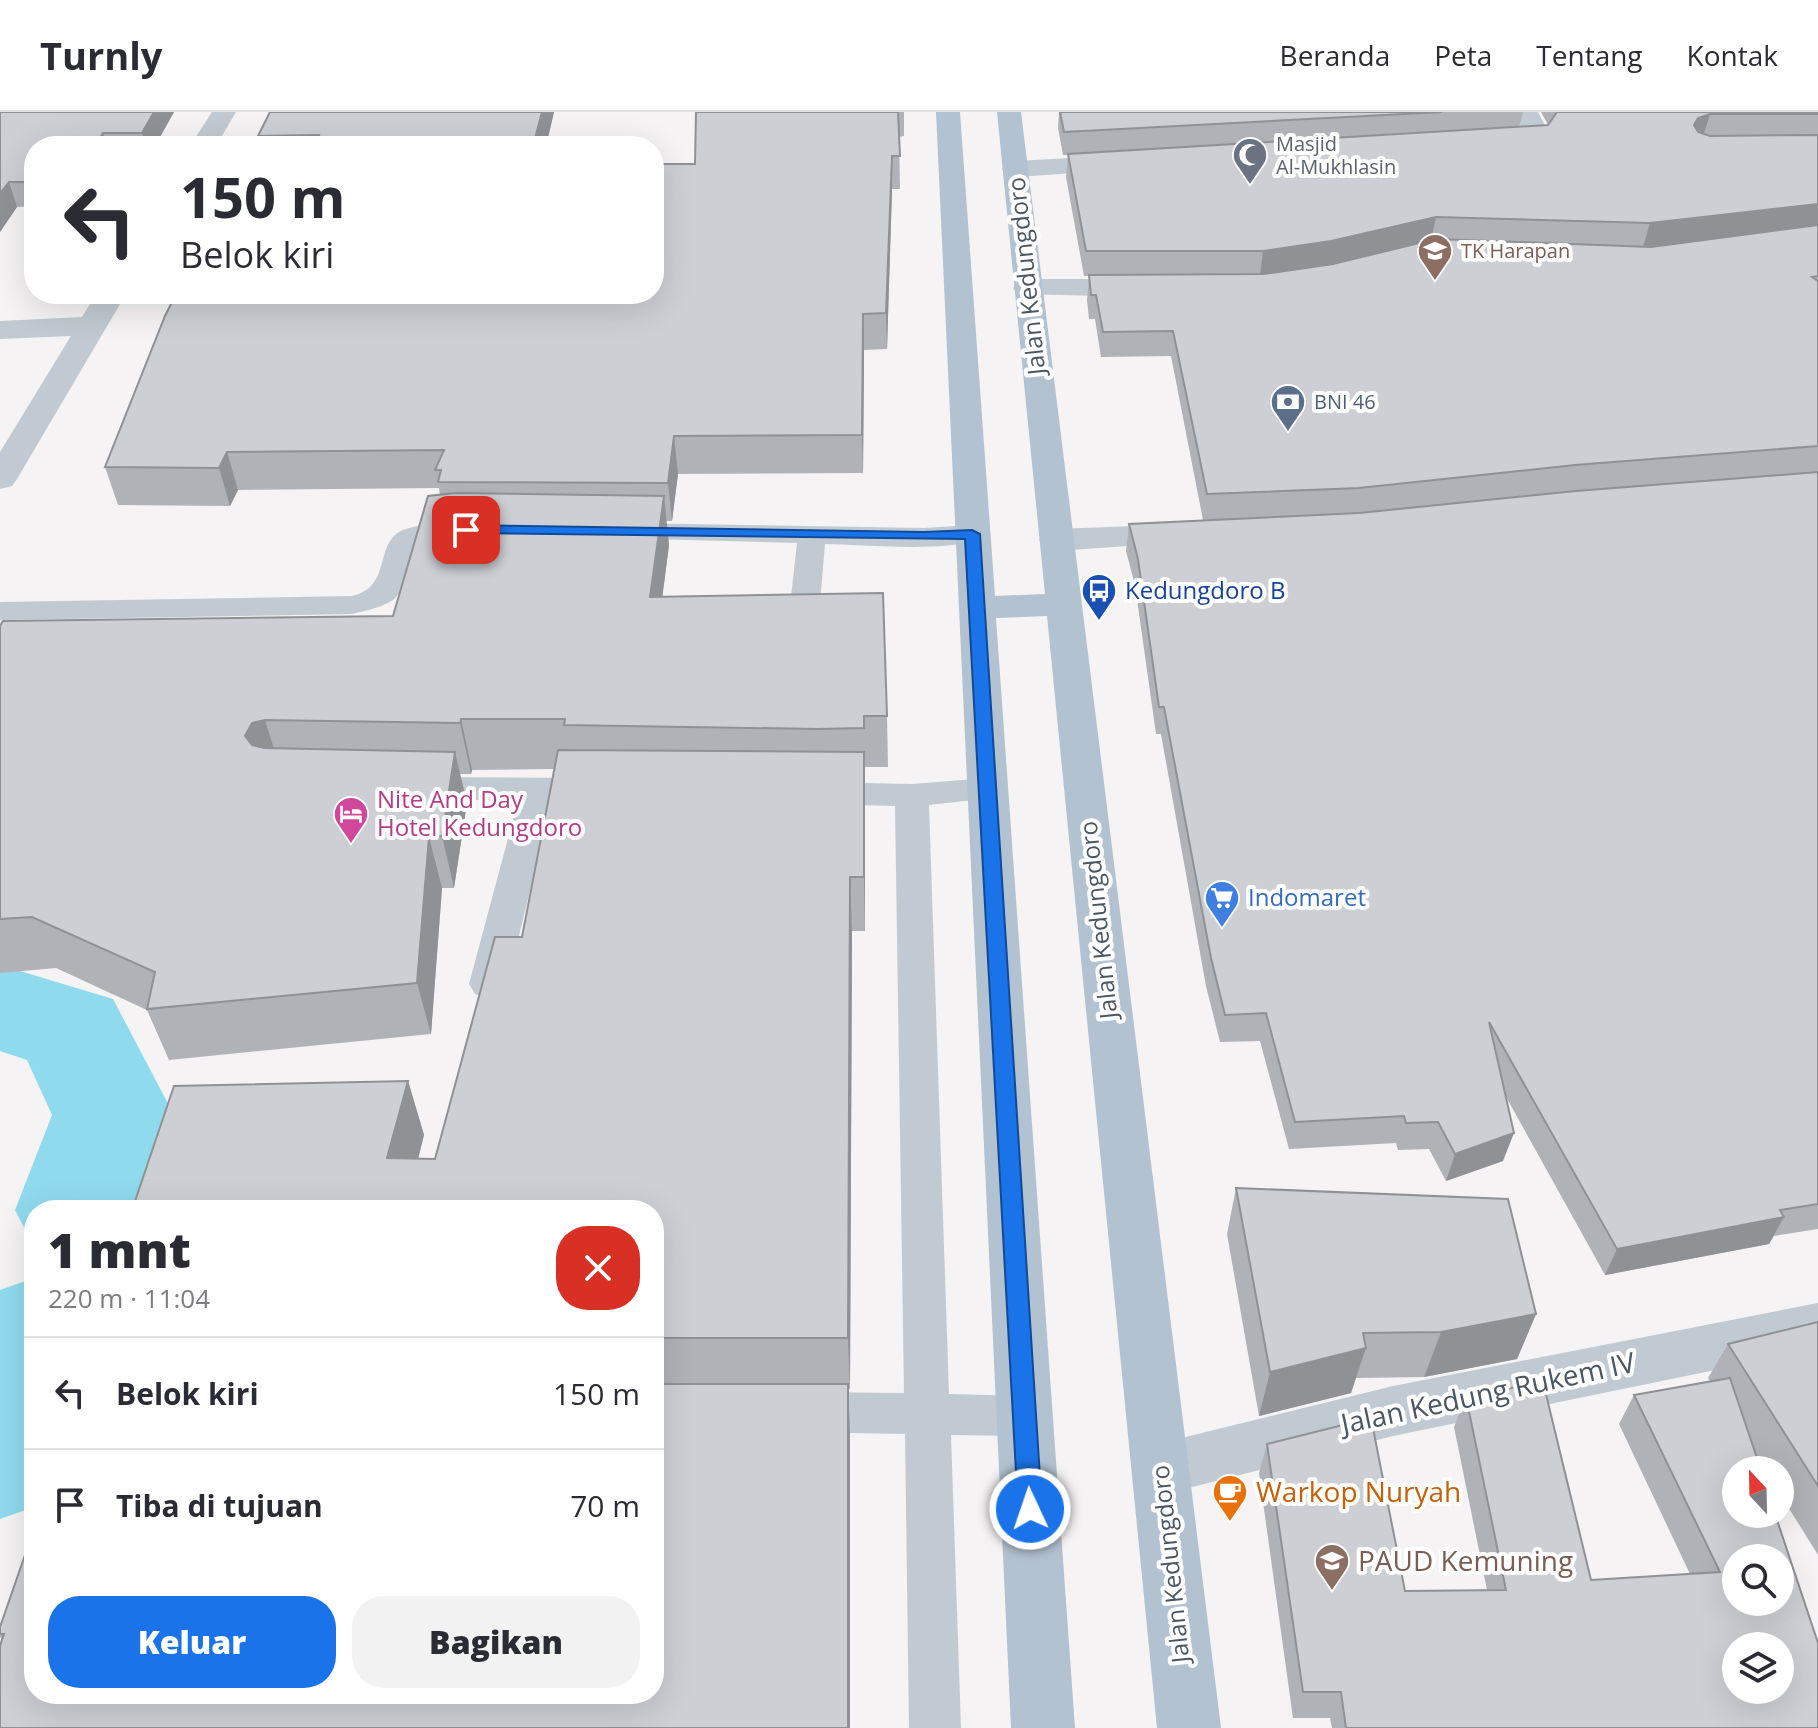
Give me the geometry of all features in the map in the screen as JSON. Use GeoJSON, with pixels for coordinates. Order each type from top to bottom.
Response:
{"type":"FeatureCollection","features":[{"type":"Feature","properties":{"kind":"main road"},"geometry":{"type":"LineString","coordinates":[[948,112],[1043,1728]]}},
{"type":"Feature","properties":{"kind":"main road","name":"Jalan Kedungdoro"},"geometry":{"type":"LineString","coordinates":[[1009,112],[1189,1728]]}},
{"type":"Feature","properties":{"kind":"main road"},"geometry":{"type":"LineString","coordinates":[[977,607],[1064,605]]}},
{"type":"Feature","properties":{"kind":"street"},"geometry":{"type":"LineString","coordinates":[[209,136],[224,112]]}},
{"type":"Feature","properties":{"kind":"street"},"geometry":{"type":"LineString","coordinates":[[1469,144],[1533,140],[1537,135],[1526,112]]}},
{"type":"Feature","properties":{"kind":"street"},"geometry":{"type":"LineString","coordinates":[[1015,169],[1147,162]]}},
{"type":"Feature","properties":{"kind":"street"},"geometry":{"type":"LineString","coordinates":[[1028,288],[1183,288]]}},
{"type":"Feature","properties":{"kind":"street"},"geometry":{"type":"LineString","coordinates":[[0,479],[104,304]]}},
{"type":"Feature","properties":{"kind":"street"},"geometry":{"type":"LineString","coordinates":[[0,330],[90,326]]}},
{"type":"Feature","properties":{"kind":"street"},"geometry":{"type":"LineString","coordinates":[[1057,540],[1219,532]]}},
{"type":"Feature","properties":{"kind":"street","name":"Jalan Kedung Rukem IV"},"geometry":{"type":"LineString","coordinates":[[1161,1469],[1393,1411],[1818,1326]]}},
{"type":"Feature","properties":{"kind":"lane"},"geometry":{"type":"LineString","coordinates":[[0,611],[352,605],[375,600],[387,591],[404,543],[411,537],[466,530],[497,530]]}},
{"type":"Feature","properties":{"kind":"lane"},"geometry":{"type":"LineString","coordinates":[[592,532],[972,534]]}},
{"type":"Feature","properties":{"kind":"lane"},"geometry":{"type":"LineString","coordinates":[[804,615],[812,535]]}},
{"type":"Feature","properties":{"kind":"lane"},"geometry":{"type":"LineString","coordinates":[[387,787],[624,789]]}},
{"type":"Feature","properties":{"kind":"lane"},"geometry":{"type":"LineString","coordinates":[[790,792],[912,795],[988,789]]}},
{"type":"Feature","properties":{"kind":"lane"},"geometry":{"type":"LineString","coordinates":[[480,1015],[538,790]]}},
{"type":"Feature","properties":{"kind":"lane"},"geometry":{"type":"LineString","coordinates":[[912,795],[935,1728]]}},
{"type":"Feature","properties":{"kind":"lane"},"geometry":{"type":"LineString","coordinates":[[761,1412],[929,1412],[1024,1416]]}},
{"type":"Feature","properties":{"kind":"building"},"geometry":{"type":"Polygon","coordinates":[[[0,112],[154,112],[142,133],[24,136],[24,182],[9,182],[0,194],[0,112]]]}},
{"type":"Feature","properties":{"kind":"building"},"geometry":{"type":"Polygon","coordinates":[[[270,112],[542,112],[536,136],[258,136],[270,112]]]}},
{"type":"Feature","properties":{"kind":"building"},"geometry":{"type":"Polygon","coordinates":[[[696,112],[898,112],[900,156],[892,156],[886,313],[863,314],[862,435],[674,436],[668,483],[438,482],[441,470],[435,470],[444,450],[227,452],[219,468],[105,467],[171,304],[664,304],[664,164],[695,164],[696,112]]]}},
{"type":"Feature","properties":{"kind":"building"},"geometry":{"type":"Polygon","coordinates":[[[1060,112],[1442,112],[1064,132],[1060,112]]]}},
{"type":"Feature","properties":{"kind":"building"},"geometry":{"type":"Polygon","coordinates":[[[1557,112],[1818,112],[1710,114],[1698,118],[1694,125],[1698,132],[1710,136],[1818,135],[1818,204],[1650,223],[1436,217],[1331,241],[1263,251],[1086,251],[1068,154],[1548,125],[1557,112]]]}},
{"type":"Feature","properties":{"kind":"building"},"geometry":{"type":"Polygon","coordinates":[[[1818,225],[1818,276],[1812,277],[1818,281],[1818,446],[1575,465],[1359,488],[1207,494],[1173,331],[1103,332],[1096,295],[1091,295],[1089,275],[1264,274],[1333,264],[1436,239],[1651,247],[1818,225]]]}},
{"type":"Feature","properties":{"kind":"building"},"geometry":{"type":"Polygon","coordinates":[[[1818,472],[1818,1204],[1780,1210],[1784,1217],[1617,1249],[1489,1022],[1514,1133],[1455,1154],[1438,1122],[1406,1123],[1404,1116],[1295,1122],[1266,1013],[1225,1015],[1211,958],[1164,707],[1159,707],[1138,559],[1129,524],[1359,513],[1576,491],[1818,472]]]}},
{"type":"Feature","properties":{"kind":"building"},"geometry":{"type":"Polygon","coordinates":[[[456,493],[664,496],[650,597],[883,593],[887,716],[864,716],[864,728],[818,729],[564,725],[565,719],[461,719],[460,723],[265,720],[252,723],[245,736],[252,745],[264,748],[455,752],[442,836],[429,837],[417,983],[147,1009],[155,972],[32,917],[0,919],[0,626],[3,621],[393,616],[428,496],[456,493]]]}},
{"type":"Feature","properties":{"kind":"building"},"geometry":{"type":"Polygon","coordinates":[[[558,750],[864,752],[864,877],[850,877],[848,1338],[664,1338],[664,1200],[135,1200],[174,1086],[408,1081],[387,1158],[435,1159],[495,937],[522,937],[558,750]]]}},
{"type":"Feature","properties":{"kind":"building"},"geometry":{"type":"Polygon","coordinates":[[[1236,1188],[1508,1199],[1536,1314],[1441,1332],[1363,1333],[1366,1348],[1270,1372],[1236,1188]]]}},
{"type":"Feature","properties":{"kind":"building"},"geometry":{"type":"Polygon","coordinates":[[[1818,1322],[1818,1486],[1728,1344],[1818,1322]]]}},
{"type":"Feature","properties":{"kind":"building"},"geometry":{"type":"Polygon","coordinates":[[[1730,1378],[1756,1456],[1722,1456],[1722,1528],[1780,1528],[1785,1544],[1722,1544],[1722,1616],[1794,1616],[1794,1571],[1818,1643],[1818,1728],[1346,1728],[1341,1692],[1303,1692],[1267,1444],[1371,1418],[1405,1591],[1506,1590],[1466,1397],[1543,1382],[1591,1580],[1720,1572],[1634,1395],[1730,1378]]]}},
{"type":"Feature","properties":{"kind":"building"},"geometry":{"type":"Polygon","coordinates":[[[664,1384],[848,1384],[848,1728],[0,1728],[0,1646],[4,1634],[0,1634],[24,1558],[24,1704],[664,1704],[664,1384]]]}},
{"type":"Feature","properties":{"kind":"waterway"},"geometry":{"type":"LineString","coordinates":[[0,1008],[72,1030],[113,1115],[83,1200]]}},
{"type":"Feature","properties":{"kind":"waterway"},"geometry":{"type":"LineString","coordinates":[[0,1455],[24,1371]]}},
{"type":"Feature","properties":{"kind":"place","name":"Masjid Al-Mukhlasin"},"geometry":{"type":"Point","coordinates":[1250,186]}},
{"type":"Feature","properties":{"kind":"place","name":"TK Harapan"},"geometry":{"type":"Point","coordinates":[1435,282]}},
{"type":"Feature","properties":{"kind":"place","name":"BNI 46"},"geometry":{"type":"Point","coordinates":[1288,433]}},
{"type":"Feature","properties":{"kind":"place","name":"Kedungdoro B"},"geometry":{"type":"Point","coordinates":[1099,622]}},
{"type":"Feature","properties":{"kind":"place","name":"Nite And Day Hotel Kedungdoro"},"geometry":{"type":"Point","coordinates":[351,845]}},
{"type":"Feature","properties":{"kind":"place","name":"Indomaret"},"geometry":{"type":"Point","coordinates":[1222,929]}},
{"type":"Feature","properties":{"kind":"place","name":"Warkop Nuryah"},"geometry":{"type":"Point","coordinates":[1230,1523]}},
{"type":"Feature","properties":{"kind":"place","name":"PAUD Kemuning"},"geometry":{"type":"Point","coordinates":[1332,1592]}},
{"type":"Feature","properties":{"kind":"route"},"geometry":{"type":"LineString","coordinates":[[466,530],[924,537],[972,534],[1030,1509]]}}]}
